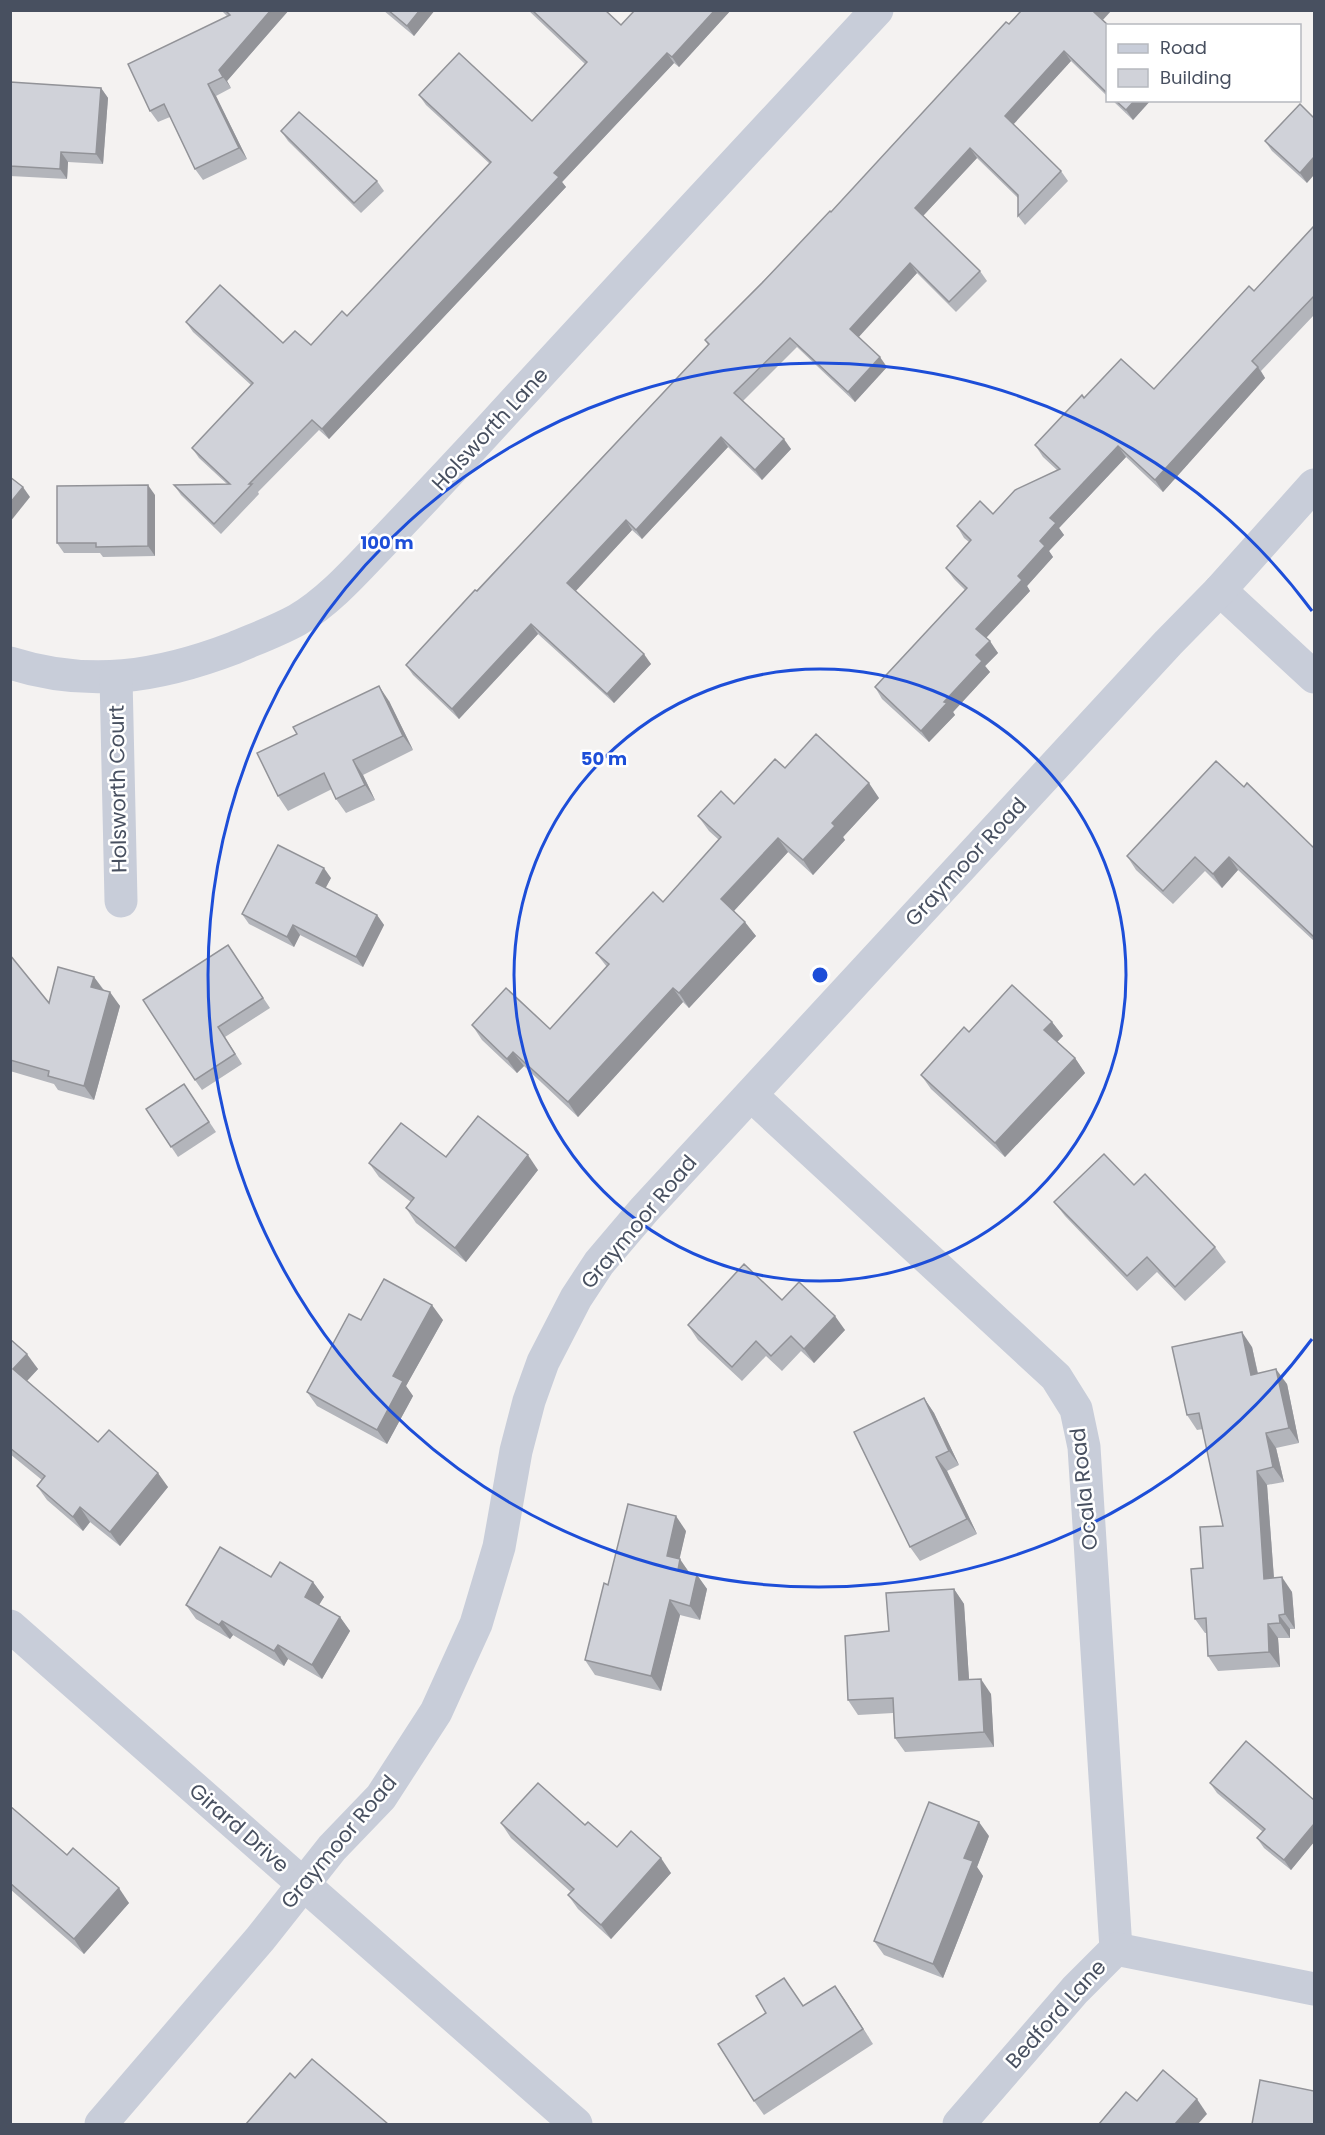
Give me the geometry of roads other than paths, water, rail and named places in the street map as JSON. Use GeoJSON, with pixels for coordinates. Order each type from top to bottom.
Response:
{"type":"FeatureCollection","features":[{"type":"Feature","properties":{"kind":"street","name":"Holsworth Lane"},"geometry":{"type":"LineString","coordinates":[[10,663],[65,676],[116,677],[155,673],[202,660],[273,632],[298,619],[321,603],[343,584],[451,471],[877,10]]}},
{"type":"Feature","properties":{"kind":"street","name":"Graymoor Road"},"geometry":{"type":"LineString","coordinates":[[101,2124],[260,1939],[332,1848],[381,1797],[436,1712],[476,1624],[499,1547],[516,1451],[529,1401],[543,1362],[576,1298],[599,1263],[644,1210],[1168,643],[1220,590],[1314,485]]}},
{"type":"Feature","properties":{"kind":"street"},"geometry":{"type":"LineString","coordinates":[[1220,590],[1314,678]]}},
{"type":"Feature","properties":{"kind":"street","name":"Holsworth Court"},"geometry":{"type":"LineString","coordinates":[[116,677],[121,901]]}},
{"type":"Feature","properties":{"kind":"street","name":"Ocala Road"},"geometry":{"type":"LineString","coordinates":[[751,1095],[1056,1377],[1076,1409],[1084,1447],[1116,1949]]}},
{"type":"Feature","properties":{"kind":"street","name":"Girard Drive"},"geometry":{"type":"LineString","coordinates":[[10,1626],[576,2124]]}},
{"type":"Feature","properties":{"kind":"street","name":"Bedford Lane"},"geometry":{"type":"LineString","coordinates":[[959,2124],[1075,1990],[1116,1949],[1314,1989]]}}]}
